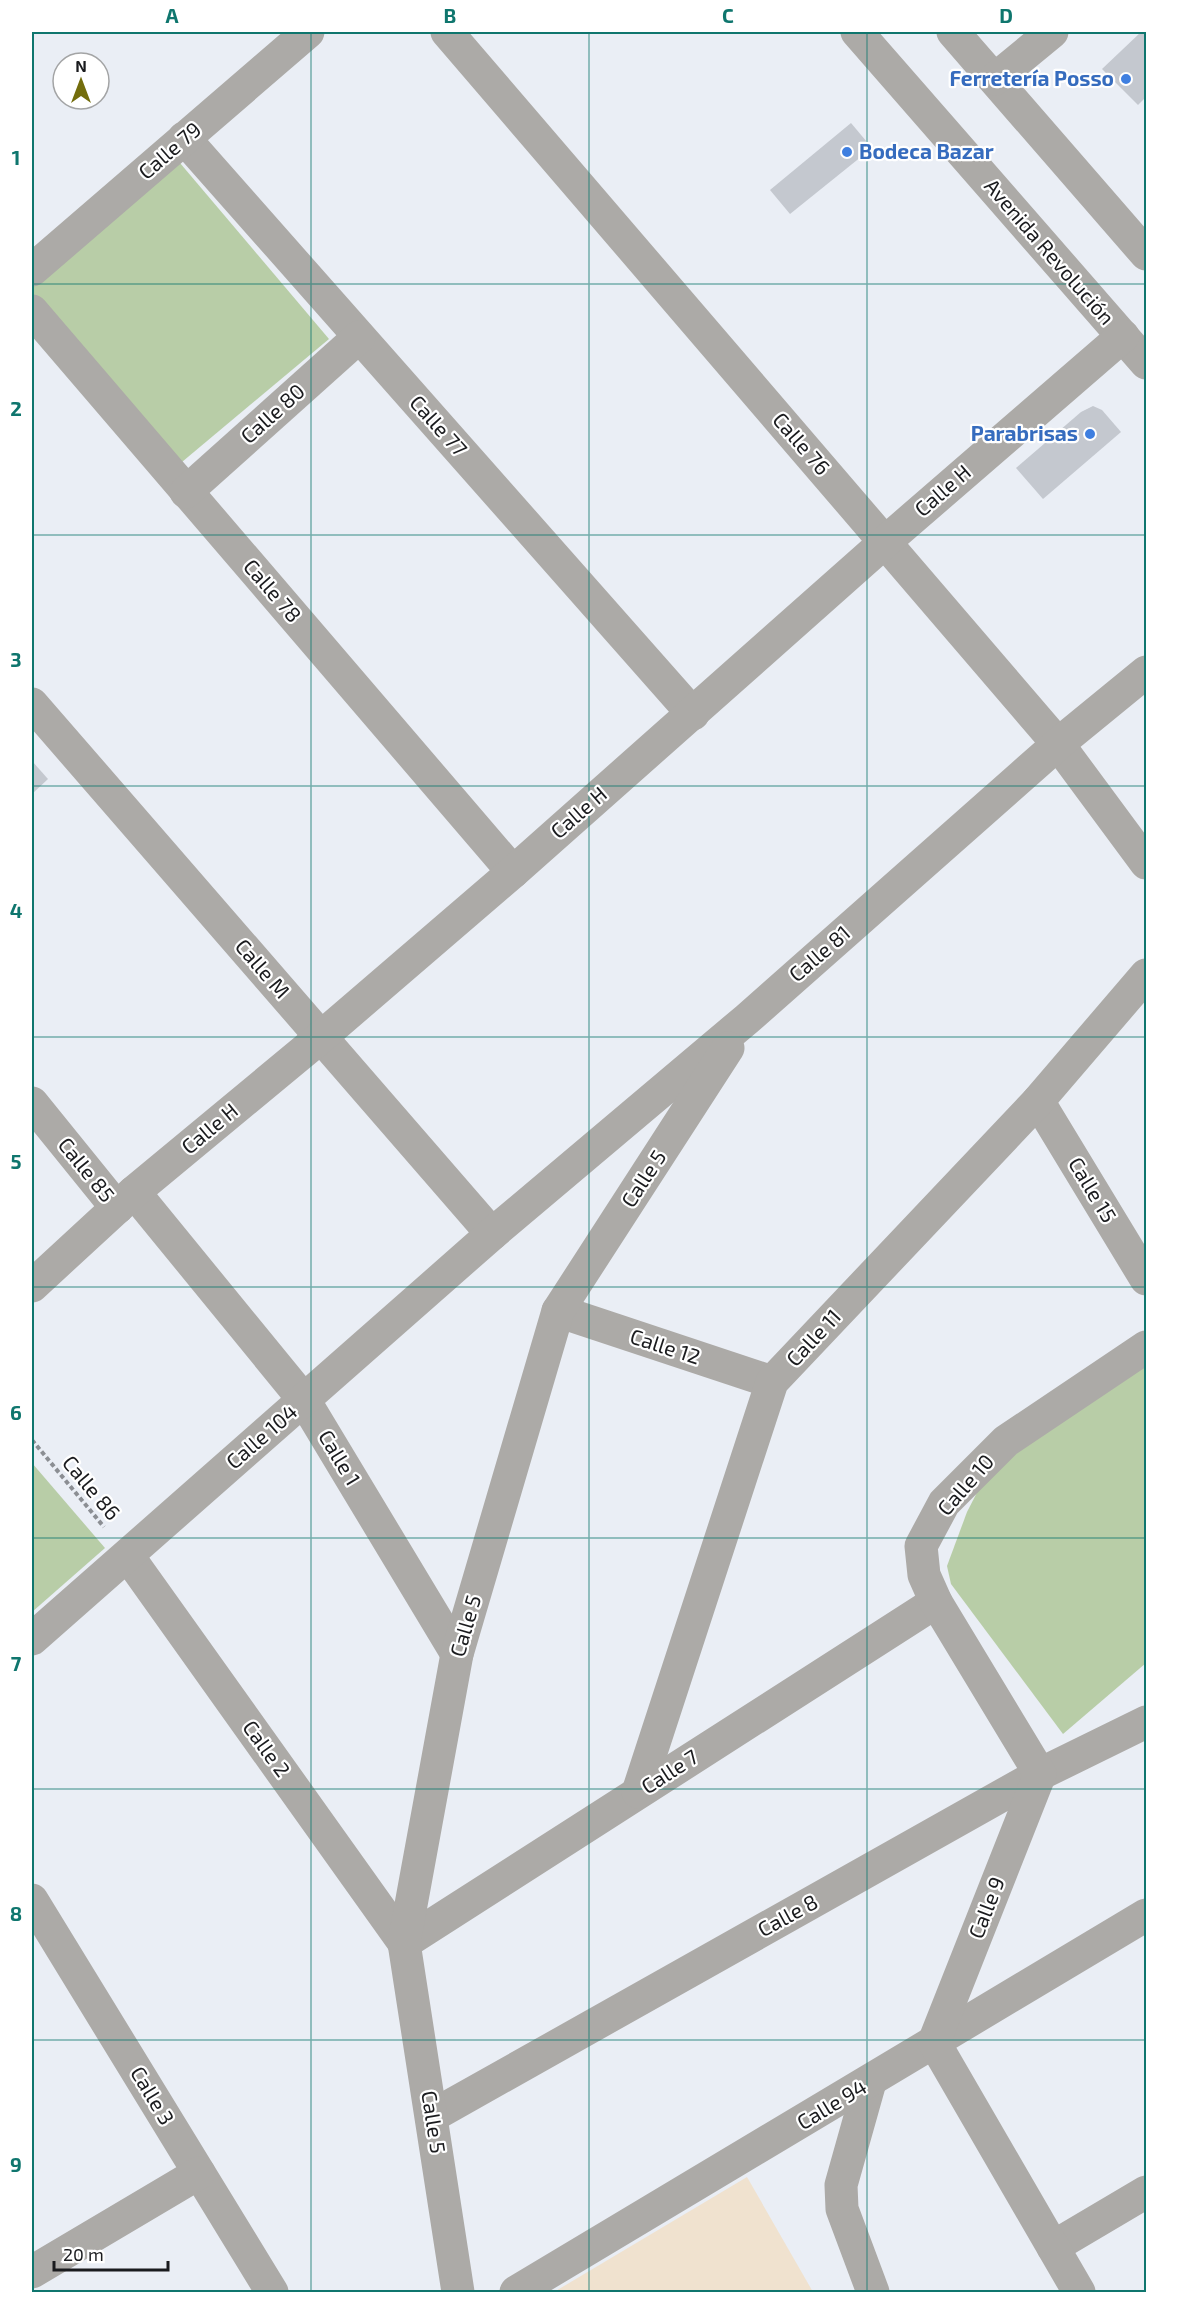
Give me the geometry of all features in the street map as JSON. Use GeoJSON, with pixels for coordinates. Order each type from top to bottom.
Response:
{"type":"FeatureCollection","features":[{"type":"Feature","properties":{"kind":"street","name":"Calle 79"},"geometry":{"type":"LineString","coordinates":[[32,270],[308,32]]}},
{"type":"Feature","properties":{"kind":"street","name":"Calle 76"},"geometry":{"type":"LineString","coordinates":[[447,32],[1058,744],[1146,863]]}},
{"type":"Feature","properties":{"kind":"street","name":"Avenida Revolución"},"geometry":{"type":"LineString","coordinates":[[857,32],[1146,363]]}},
{"type":"Feature","properties":{"kind":"street"},"geometry":{"type":"LineString","coordinates":[[953,32],[1146,254]]}},
{"type":"Feature","properties":{"kind":"street"},"geometry":{"type":"LineString","coordinates":[[995,79],[1052,32]]}},
{"type":"Feature","properties":{"kind":"street","name":"Calle 77"},"geometry":{"type":"LineString","coordinates":[[184,138],[693,714]]}},
{"type":"Feature","properties":{"kind":"street","name":"Calle 78"},"geometry":{"type":"LineString","coordinates":[[32,311],[513,872]]}},
{"type":"Feature","properties":{"kind":"street","name":"Calle H"},"geometry":{"type":"LineString","coordinates":[[32,1286],[126,1200],[513,872],[885,542],[1123,336]]}},
{"type":"Feature","properties":{"kind":"street","name":"Calle 80"},"geometry":{"type":"LineString","coordinates":[[186,492],[359,337]]}},
{"type":"Feature","properties":{"kind":"street","name":"Calle 81"},"geometry":{"type":"LineString","coordinates":[[492,1234],[747,1019],[1058,744],[1146,672]]}},
{"type":"Feature","properties":{"kind":"street","name":"Calle M"},"geometry":{"type":"LineString","coordinates":[[32,704],[492,1234]]}},
{"type":"Feature","properties":{"kind":"street","name":"Calle 11"},"geometry":{"type":"LineString","coordinates":[[638,1792],[772,1382],[1038,1101],[1146,975]]}},
{"type":"Feature","properties":{"kind":"street","name":"Calle 5"},"geometry":{"type":"LineString","coordinates":[[458,2292],[404,1943],[457,1654],[558,1311],[747,1019]]}},
{"type":"Feature","properties":{"kind":"street","name":"Calle 15"},"geometry":{"type":"LineString","coordinates":[[1038,1101],[1146,1279]]}},
{"type":"Feature","properties":{"kind":"street","name":"Calle 85"},"geometry":{"type":"LineString","coordinates":[[32,1103],[126,1200]]}},
{"type":"Feature","properties":{"kind":"street","name":"Calle 1"},"geometry":{"type":"LineString","coordinates":[[126,1200],[304,1400],[457,1654]]}},
{"type":"Feature","properties":{"kind":"street","name":"Calle 104"},"geometry":{"type":"LineString","coordinates":[[32,1639],[492,1234]]}},
{"type":"Feature","properties":{"kind":"street","name":"Calle 12"},"geometry":{"type":"LineString","coordinates":[[558,1311],[772,1382]]}},
{"type":"Feature","properties":{"kind":"street","name":"Calle 10"},"geometry":{"type":"LineString","coordinates":[[1040,1774],[936,1602],[924,1575],[921,1546],[944,1503],[1006,1441],[1146,1347]]}},
{"type":"Feature","properties":{"kind":"street","name":"Calle 2"},"geometry":{"type":"LineString","coordinates":[[128,1556],[404,1943]]}},
{"type":"Feature","properties":{"kind":"street","name":"Calle 7"},"geometry":{"type":"LineString","coordinates":[[404,1943],[936,1602]]}},
{"type":"Feature","properties":{"kind":"street","name":"Calle 8"},"geometry":{"type":"LineString","coordinates":[[432,2116],[1040,1774],[1146,1722]]}},
{"type":"Feature","properties":{"kind":"street","name":"Calle 9"},"geometry":{"type":"LineString","coordinates":[[934,2042],[1040,1774]]}},
{"type":"Feature","properties":{"kind":"street","name":"Calle 3"},"geometry":{"type":"LineString","coordinates":[[32,1900],[272,2292]]}},
{"type":"Feature","properties":{"kind":"street","name":"Calle 94"},"geometry":{"type":"LineString","coordinates":[[516,2292],[1146,1915]]}},
{"type":"Feature","properties":{"kind":"street"},"geometry":{"type":"LineString","coordinates":[[934,2042],[1079,2292]]}},
{"type":"Feature","properties":{"kind":"street"},"geometry":{"type":"LineString","coordinates":[[870,2082],[841,2185],[842,2209],[873,2292]]}},
{"type":"Feature","properties":{"kind":"street"},"geometry":{"type":"LineString","coordinates":[[32,2272],[199,2173]]}},
{"type":"Feature","properties":{"kind":"street"},"geometry":{"type":"LineString","coordinates":[[1053,2247],[1146,2192]]}},
{"type":"Feature","properties":{"kind":"path","name":"Calle 86"},"geometry":{"type":"LineString","coordinates":[[32,1440],[128,1556]]}},
{"type":"Feature","properties":{"kind":"shaded area"},"geometry":{"type":"Polygon","coordinates":[[[747,2177],[813,2292],[554,2292],[747,2177]]]}},
{"type":"Feature","properties":{"kind":"green space"},"geometry":{"type":"Polygon","coordinates":[[[180,163],[329,339],[176,467],[32,296],[32,287],[180,163]]]}},
{"type":"Feature","properties":{"kind":"green space"},"geometry":{"type":"Polygon","coordinates":[[[1146,1342],[1146,1663],[1063,1734],[951,1584],[947,1566],[967,1512],[986,1475],[1146,1342]]]}},
{"type":"Feature","properties":{"kind":"green space"},"geometry":{"type":"Polygon","coordinates":[[[32,1463],[105,1548],[32,1612],[32,1463]]]}},
{"type":"Feature","properties":{"kind":"building"},"geometry":{"type":"Polygon","coordinates":[[[1141,32],[1146,32],[1146,97],[1138,105],[1102,69],[1141,32]]]}},
{"type":"Feature","properties":{"kind":"building"},"geometry":{"type":"Polygon","coordinates":[[[851,123],[872,148],[790,214],[770,190],[851,123]]]}},
{"type":"Feature","properties":{"kind":"building"},"geometry":{"type":"Polygon","coordinates":[[[1093,406],[1102,410],[1121,432],[1043,499],[1016,468],[1081,412],[1093,406]]]}},
{"type":"Feature","properties":{"kind":"building"},"geometry":{"type":"Polygon","coordinates":[[[32,761],[48,779],[32,794],[32,761]]]}},
{"type":"Feature","properties":{"kind":"place","name":"Ferretería Posso"},"geometry":{"type":"Point","coordinates":[1126,79]}},
{"type":"Feature","properties":{"kind":"place","name":"Bodeca Bazar"},"geometry":{"type":"Point","coordinates":[847,152]}},
{"type":"Feature","properties":{"kind":"place","name":"Parabrisas"},"geometry":{"type":"Point","coordinates":[1090,434]}}]}
